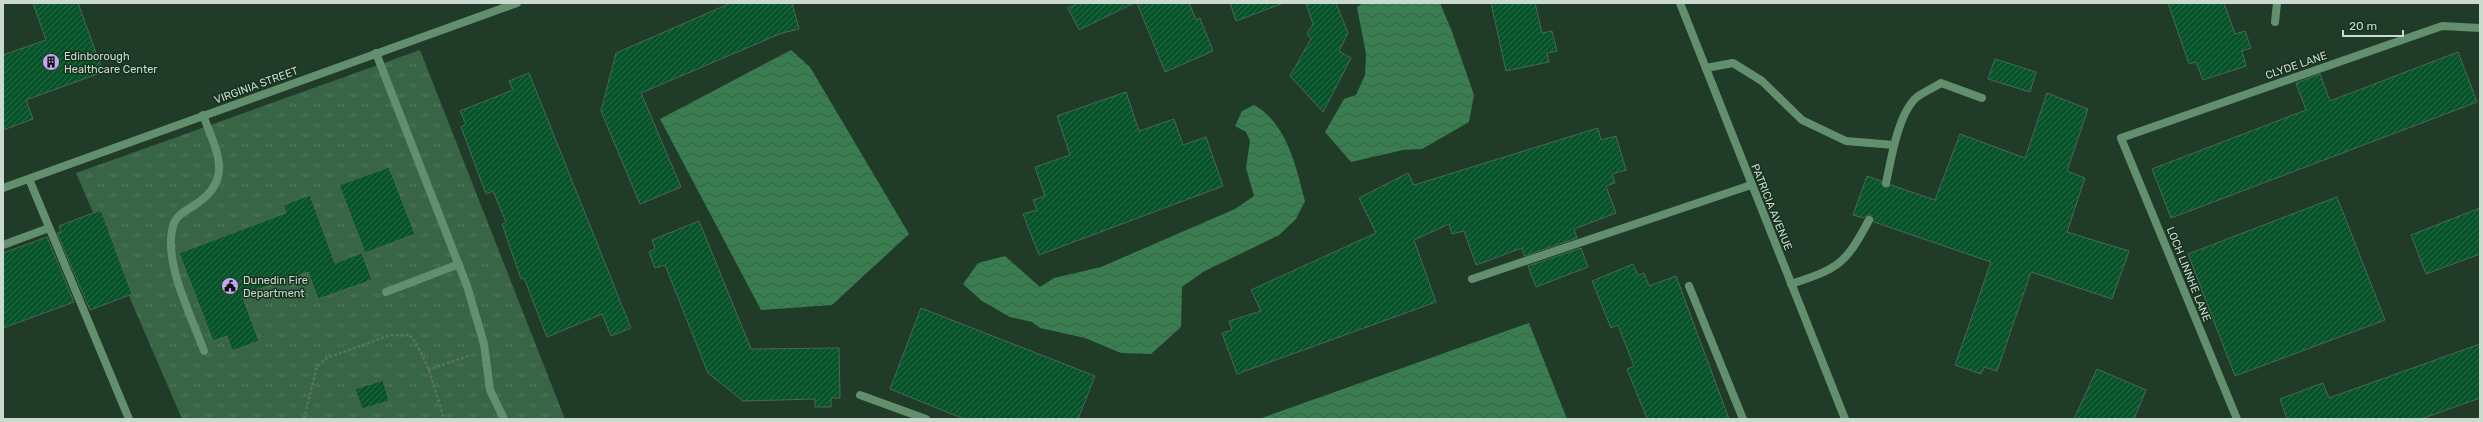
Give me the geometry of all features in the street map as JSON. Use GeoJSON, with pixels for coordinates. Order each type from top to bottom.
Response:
{"type":"FeatureCollection","features":[{"type":"Feature","properties":{"kind":"street","name":"VIRGINIA STREET"},"geometry":{"type":"LineString","coordinates":[[3,188],[516,3]]}},
{"type":"Feature","properties":{"kind":"street","name":"PATRICIA AVENUE"},"geometry":{"type":"LineString","coordinates":[[1680,3],[1845,419]]}},
{"type":"Feature","properties":{"kind":"street"},"geometry":{"type":"LineString","coordinates":[[2275,22],[2277,3]]}},
{"type":"Feature","properties":{"kind":"street","name":"CLYDE LANE"},"geometry":{"type":"LineString","coordinates":[[2121,138],[2442,26],[2480,28]]}},
{"type":"Feature","properties":{"kind":"street"},"geometry":{"type":"LineString","coordinates":[[376,53],[467,286],[485,350],[490,390],[504,419]]}},
{"type":"Feature","properties":{"kind":"street"},"geometry":{"type":"LineString","coordinates":[[1706,68],[1733,64],[1762,81],[1802,120],[1846,140],[1894,145]]}},
{"type":"Feature","properties":{"kind":"street"},"geometry":{"type":"LineString","coordinates":[[1886,183],[1894,145],[1909,107],[1917,98],[1941,83],[1982,98]]}},
{"type":"Feature","properties":{"kind":"street"},"geometry":{"type":"LineString","coordinates":[[203,115],[219,161],[220,176],[212,190],[200,202],[181,213],[175,223],[171,254],[204,351]]}},
{"type":"Feature","properties":{"kind":"street","name":"LOCH LINNHE LANE"},"geometry":{"type":"LineString","coordinates":[[2121,138],[2237,419]]}},
{"type":"Feature","properties":{"kind":"street"},"geometry":{"type":"LineString","coordinates":[[28,179],[129,419]]}},
{"type":"Feature","properties":{"kind":"street"},"geometry":{"type":"LineString","coordinates":[[1472,278],[1751,185]]}},
{"type":"Feature","properties":{"kind":"street"},"geometry":{"type":"LineString","coordinates":[[1791,284],[1824,273],[1839,264],[1853,250],[1869,220]]}},
{"type":"Feature","properties":{"kind":"street"},"geometry":{"type":"LineString","coordinates":[[3,245],[48,228]]}},
{"type":"Feature","properties":{"kind":"street"},"geometry":{"type":"LineString","coordinates":[[386,292],[459,264]]}},
{"type":"Feature","properties":{"kind":"street"},"geometry":{"type":"LineString","coordinates":[[1689,286],[1743,419]]}},
{"type":"Feature","properties":{"kind":"street"},"geometry":{"type":"LineString","coordinates":[[860,394],[926,419]]}},
{"type":"Feature","properties":{"kind":"path"},"geometry":{"type":"LineString","coordinates":[[304,419],[317,366],[327,358],[390,335],[410,335],[416,343],[428,370],[444,419]]}},
{"type":"Feature","properties":{"kind":"path"},"geometry":{"type":"LineString","coordinates":[[428,370],[485,350]]}},
{"type":"Feature","properties":{"kind":"green space"},"geometry":{"type":"Polygon","coordinates":[[[420,50],[565,419],[182,419],[76,173],[420,50]]]}},
{"type":"Feature","properties":{"kind":"water"},"geometry":{"type":"Polygon","coordinates":[[[1363,3],[1440,3],[1451,29],[1474,95],[1469,122],[1422,149],[1403,150],[1351,162],[1325,132],[1344,99],[1356,95],[1365,75],[1366,54],[1357,7],[1363,3]]]}},
{"type":"Feature","properties":{"kind":"water"},"geometry":{"type":"Polygon","coordinates":[[[791,50],[810,67],[909,234],[832,305],[761,310],[660,119],[791,50]]]}},
{"type":"Feature","properties":{"kind":"water"},"geometry":{"type":"Polygon","coordinates":[[[1254,105],[1275,123],[1282,134],[1294,160],[1305,201],[1296,219],[1279,235],[1203,272],[1182,287],[1181,327],[1151,354],[1121,353],[1085,338],[1040,328],[1032,322],[1010,317],[982,301],[963,284],[978,263],[1005,256],[1040,287],[1054,278],[1101,267],[1235,209],[1254,196],[1246,168],[1250,141],[1246,132],[1235,126],[1242,111],[1254,105]]]}},
{"type":"Feature","properties":{"kind":"water"},"geometry":{"type":"Polygon","coordinates":[[[1529,323],[1567,419],[1259,419],[1529,323]]]}},
{"type":"Feature","properties":{"kind":"building","name":"Edinborough Healthcare Center"},"geometry":{"type":"Polygon","coordinates":[[[33,3],[78,3],[103,72],[26,100],[33,119],[3,130],[3,55],[46,40],[33,3]]]}},
{"type":"Feature","properties":{"kind":"building"},"geometry":{"type":"Polygon","coordinates":[[[731,3],[792,3],[799,29],[782,33],[641,93],[681,187],[640,204],[601,111],[616,53],[731,3]]]}},
{"type":"Feature","properties":{"kind":"building"},"geometry":{"type":"Polygon","coordinates":[[[1079,3],[1134,3],[1079,30],[1068,8],[1079,3]]]}},
{"type":"Feature","properties":{"kind":"building"},"geometry":{"type":"Polygon","coordinates":[[[1137,3],[1189,3],[1196,20],[1200,18],[1213,51],[1165,72],[1137,3]]]}},
{"type":"Feature","properties":{"kind":"building"},"geometry":{"type":"Polygon","coordinates":[[[1230,3],[1280,3],[1281,4],[1236,21],[1230,3]]]}},
{"type":"Feature","properties":{"kind":"building"},"geometry":{"type":"Polygon","coordinates":[[[1306,3],[1336,3],[1348,33],[1339,51],[1351,58],[1323,112],[1290,76],[1311,39],[1307,34],[1313,24],[1306,3]]]}},
{"type":"Feature","properties":{"kind":"building"},"geometry":{"type":"Polygon","coordinates":[[[1491,3],[1535,3],[1542,33],[1552,31],[1557,51],[1547,53],[1549,62],[1506,71],[1491,3]]]}},
{"type":"Feature","properties":{"kind":"building"},"geometry":{"type":"Polygon","coordinates":[[[2168,3],[2224,3],[2235,34],[2245,31],[2251,48],[2242,51],[2246,66],[2203,80],[2196,62],[2189,64],[2168,3]]]}},
{"type":"Feature","properties":{"kind":"building"},"geometry":{"type":"Polygon","coordinates":[[[2458,52],[2477,102],[2171,218],[2152,169],[2306,110],[2296,83],[2320,74],[2330,101],[2458,52]]]}},
{"type":"Feature","properties":{"kind":"building"},"geometry":{"type":"Polygon","coordinates":[[[1995,59],[2036,72],[2030,92],[1988,79],[1995,59]]]}},
{"type":"Feature","properties":{"kind":"building"},"geometry":{"type":"Polygon","coordinates":[[[529,73],[631,328],[611,336],[602,314],[547,337],[524,278],[521,279],[502,224],[506,222],[493,191],[486,194],[461,127],[466,124],[460,111],[513,90],[509,81],[529,73]]]}},
{"type":"Feature","properties":{"kind":"building"},"geometry":{"type":"Polygon","coordinates":[[[1126,92],[1139,131],[1174,119],[1183,145],[1206,137],[1223,186],[1039,255],[1023,214],[1037,210],[1033,200],[1045,196],[1035,167],[1070,155],[1057,116],[1126,92]]]}},
{"type":"Feature","properties":{"kind":"building"},"geometry":{"type":"Polygon","coordinates":[[[2047,93],[2088,109],[2067,171],[2085,178],[2067,232],[2129,251],[2112,299],[2031,272],[1997,371],[1984,367],[1981,374],[1955,365],[1991,262],[1874,222],[1871,215],[1867,215],[1864,218],[1853,215],[1867,176],[1881,181],[1885,188],[1891,185],[1935,200],[1960,134],[2025,158],[2047,93]]]}},
{"type":"Feature","properties":{"kind":"building"},"geometry":{"type":"Polygon","coordinates":[[[1598,128],[1601,140],[1616,136],[1626,170],[1612,174],[1615,183],[1606,186],[1616,213],[1574,229],[1577,238],[1524,256],[1522,248],[1476,265],[1464,231],[1452,234],[1449,224],[1414,240],[1436,302],[1237,374],[1222,333],[1232,330],[1229,321],[1261,311],[1251,290],[1376,233],[1359,198],[1408,173],[1414,185],[1598,128]]]}},
{"type":"Feature","properties":{"kind":"building"},"geometry":{"type":"Polygon","coordinates":[[[389,167],[415,234],[365,253],[339,185],[389,167]]]}},
{"type":"Feature","properties":{"kind":"building","name":"Dunedin Fire Department"},"geometry":{"type":"Polygon","coordinates":[[[310,195],[335,263],[362,253],[372,280],[318,299],[308,272],[242,295],[259,341],[232,351],[227,336],[213,341],[179,253],[286,213],[283,205],[310,195]]]}},
{"type":"Feature","properties":{"kind":"building"},"geometry":{"type":"Polygon","coordinates":[[[2337,197],[2385,320],[2235,376],[2188,254],[2337,197]]]}},
{"type":"Feature","properties":{"kind":"building"},"geometry":{"type":"Polygon","coordinates":[[[2480,208],[2480,254],[2426,274],[2411,235],[2480,208]]]}},
{"type":"Feature","properties":{"kind":"building"},"geometry":{"type":"Polygon","coordinates":[[[101,210],[132,294],[90,310],[57,233],[61,232],[59,226],[101,210]]]}},
{"type":"Feature","properties":{"kind":"building"},"geometry":{"type":"Polygon","coordinates":[[[699,221],[751,349],[839,348],[840,398],[831,398],[831,407],[815,407],[815,399],[743,401],[708,373],[665,265],[655,268],[649,252],[655,249],[652,240],[699,221]]]}},
{"type":"Feature","properties":{"kind":"building"},"geometry":{"type":"Polygon","coordinates":[[[47,237],[74,302],[3,328],[3,253],[47,237]]]}},
{"type":"Feature","properties":{"kind":"building"},"geometry":{"type":"Polygon","coordinates":[[[1581,248],[1588,267],[1536,287],[1528,266],[1581,248]]]}},
{"type":"Feature","properties":{"kind":"building"},"geometry":{"type":"Polygon","coordinates":[[[1633,264],[1638,275],[1644,273],[1649,286],[1676,276],[1729,419],[1647,419],[1627,369],[1634,366],[1618,325],[1611,328],[1592,281],[1633,264]]]}},
{"type":"Feature","properties":{"kind":"building"},"geometry":{"type":"Polygon","coordinates":[[[921,308],[1095,376],[1078,419],[964,419],[890,389],[921,308]]]}},
{"type":"Feature","properties":{"kind":"building"},"geometry":{"type":"Polygon","coordinates":[[[2480,344],[2480,398],[2421,419],[2287,419],[2280,399],[2323,383],[2329,398],[2480,344]]]}},
{"type":"Feature","properties":{"kind":"building"},"geometry":{"type":"Polygon","coordinates":[[[2097,369],[2146,390],[2134,419],[2074,419],[2097,369]]]}},
{"type":"Feature","properties":{"kind":"building"},"geometry":{"type":"Polygon","coordinates":[[[383,380],[389,401],[362,409],[355,389],[383,380]]]}},
{"type":"Feature","properties":{"kind":"place","name":"Edinborough Healthcare Center"},"geometry":{"type":"Point","coordinates":[51,62]}},
{"type":"Feature","properties":{"kind":"place","name":"Dunedin Fire Department"},"geometry":{"type":"Point","coordinates":[230,286]}}]}
